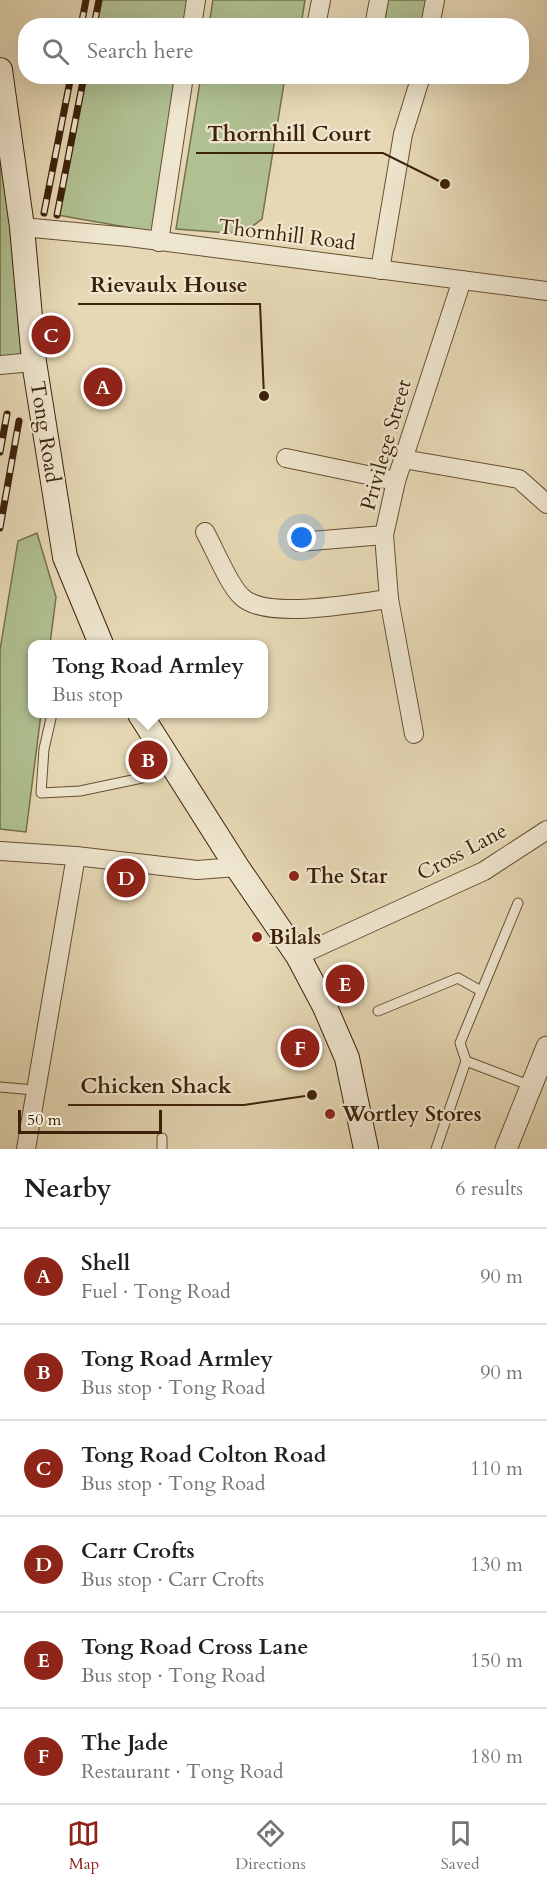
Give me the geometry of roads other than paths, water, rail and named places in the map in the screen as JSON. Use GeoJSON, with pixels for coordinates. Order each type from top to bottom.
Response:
{"type":"FeatureCollection","features":[{"type":"Feature","properties":{"kind":"main road","name":"Tong Road"},"geometry":{"type":"LineString","coordinates":[[0,70],[22,227],[34,362],[65,557],[99,640]]}},
{"type":"Feature","properties":{"kind":"main road"},"geometry":{"type":"LineString","coordinates":[[143,718],[237,867],[298,956],[326,1007],[347,1058],[366,1149]]}},
{"type":"Feature","properties":{"kind":"street"},"geometry":{"type":"LineString","coordinates":[[193,18],[196,0]]}},
{"type":"Feature","properties":{"kind":"street"},"geometry":{"type":"LineString","coordinates":[[318,18],[321,0]]}},
{"type":"Feature","properties":{"kind":"street"},"geometry":{"type":"LineString","coordinates":[[376,18],[379,0]]}},
{"type":"Feature","properties":{"kind":"street"},"geometry":{"type":"LineString","coordinates":[[432,18],[435,0]]}},
{"type":"Feature","properties":{"kind":"street"},"geometry":{"type":"LineString","coordinates":[[159,242],[183,84]]}},
{"type":"Feature","properties":{"kind":"street"},"geometry":{"type":"LineString","coordinates":[[381,270],[403,134],[419,84]]}},
{"type":"Feature","properties":{"kind":"street","name":"Thornhill Road"},"geometry":{"type":"LineString","coordinates":[[22,227],[547,291]]}},
{"type":"Feature","properties":{"kind":"street","name":"Privilege Street"},"geometry":{"type":"LineString","coordinates":[[414,734],[389,599],[384,535],[396,481],[462,280]]}},
{"type":"Feature","properties":{"kind":"street"},"geometry":{"type":"LineString","coordinates":[[0,364],[34,362]]}},
{"type":"Feature","properties":{"kind":"street"},"geometry":{"type":"LineString","coordinates":[[286,458],[396,481]]}},
{"type":"Feature","properties":{"kind":"street"},"geometry":{"type":"LineString","coordinates":[[403,459],[519,478],[547,504]]}},
{"type":"Feature","properties":{"kind":"street"},"geometry":{"type":"LineString","coordinates":[[205,532],[241,597],[261,609],[283,610],[389,599]]}},
{"type":"Feature","properties":{"kind":"street"},"geometry":{"type":"LineString","coordinates":[[299,542],[384,535]]}},
{"type":"Feature","properties":{"kind":"street","name":"Cross Lane"},"geometry":{"type":"LineString","coordinates":[[298,956],[484,871],[547,830]]}},
{"type":"Feature","properties":{"kind":"street"},"geometry":{"type":"LineString","coordinates":[[3,851],[76,856],[197,870],[237,867]]}},
{"type":"Feature","properties":{"kind":"street"},"geometry":{"type":"LineString","coordinates":[[26,1149],[34,1090],[76,856]]}},
{"type":"Feature","properties":{"kind":"street"},"geometry":{"type":"LineString","coordinates":[[506,1149],[547,1047]]}},
{"type":"Feature","properties":{"kind":"lane"},"geometry":{"type":"LineString","coordinates":[[51,718],[44,749],[42,793],[80,791],[142,778]]}},
{"type":"Feature","properties":{"kind":"lane"},"geometry":{"type":"LineString","coordinates":[[436,1149],[466,1061],[460,1043],[518,903]]}},
{"type":"Feature","properties":{"kind":"lane"},"geometry":{"type":"LineString","coordinates":[[378,1011],[458,978],[481,991]]}},
{"type":"Feature","properties":{"kind":"lane"},"geometry":{"type":"LineString","coordinates":[[466,1061],[531,1086]]}},
{"type":"Feature","properties":{"kind":"lane"},"geometry":{"type":"LineString","coordinates":[[0,1087],[34,1090]]}},
{"type":"Feature","properties":{"kind":"lane"},"geometry":{"type":"LineString","coordinates":[[162,1138],[162,1149]]}},
{"type":"Feature","properties":{"kind":"railway"},"geometry":{"type":"LineString","coordinates":[[83,18],[86,0]]}},
{"type":"Feature","properties":{"kind":"railway"},"geometry":{"type":"LineString","coordinates":[[96,18],[99,0]]}},
{"type":"Feature","properties":{"kind":"railway"},"geometry":{"type":"LineString","coordinates":[[44,213],[69,84]]}},
{"type":"Feature","properties":{"kind":"railway"},"geometry":{"type":"LineString","coordinates":[[57,215],[82,84]]}},
{"type":"Feature","properties":{"kind":"railway"},"geometry":{"type":"LineString","coordinates":[[0,452],[7,414]]}},
{"type":"Feature","properties":{"kind":"railway"},"geometry":{"type":"LineString","coordinates":[[0,528],[19,421]]}},
{"type":"Feature","properties":{"kind":"place","name":"Thornhill Court"},"geometry":{"type":"Point","coordinates":[445,184]}},
{"type":"Feature","properties":{"kind":"place","name":"Tong Road Colton Road"},"geometry":{"type":"Point","coordinates":[51,335]}},
{"type":"Feature","properties":{"kind":"place","name":"Shell"},"geometry":{"type":"Point","coordinates":[103,387]}},
{"type":"Feature","properties":{"kind":"place","name":"Rievaulx House"},"geometry":{"type":"Point","coordinates":[264,396]}},
{"type":"Feature","properties":{"kind":"place","name":"Tong Road Armley"},"geometry":{"type":"Point","coordinates":[148,760]}},
{"type":"Feature","properties":{"kind":"place","name":"The Star"},"geometry":{"type":"Point","coordinates":[294,876]}},
{"type":"Feature","properties":{"kind":"place","name":"Carr Crofts"},"geometry":{"type":"Point","coordinates":[126,878]}},
{"type":"Feature","properties":{"kind":"place","name":"Bilals"},"geometry":{"type":"Point","coordinates":[257,937]}},
{"type":"Feature","properties":{"kind":"place","name":"Tong Road Cross Lane"},"geometry":{"type":"Point","coordinates":[345,984]}},
{"type":"Feature","properties":{"kind":"place","name":"The Jade"},"geometry":{"type":"Point","coordinates":[300,1048]}},
{"type":"Feature","properties":{"kind":"place","name":"Chicken Shack"},"geometry":{"type":"Point","coordinates":[312,1095]}},
{"type":"Feature","properties":{"kind":"place","name":"Wortley Stores"},"geometry":{"type":"Point","coordinates":[330,1114]}}]}
